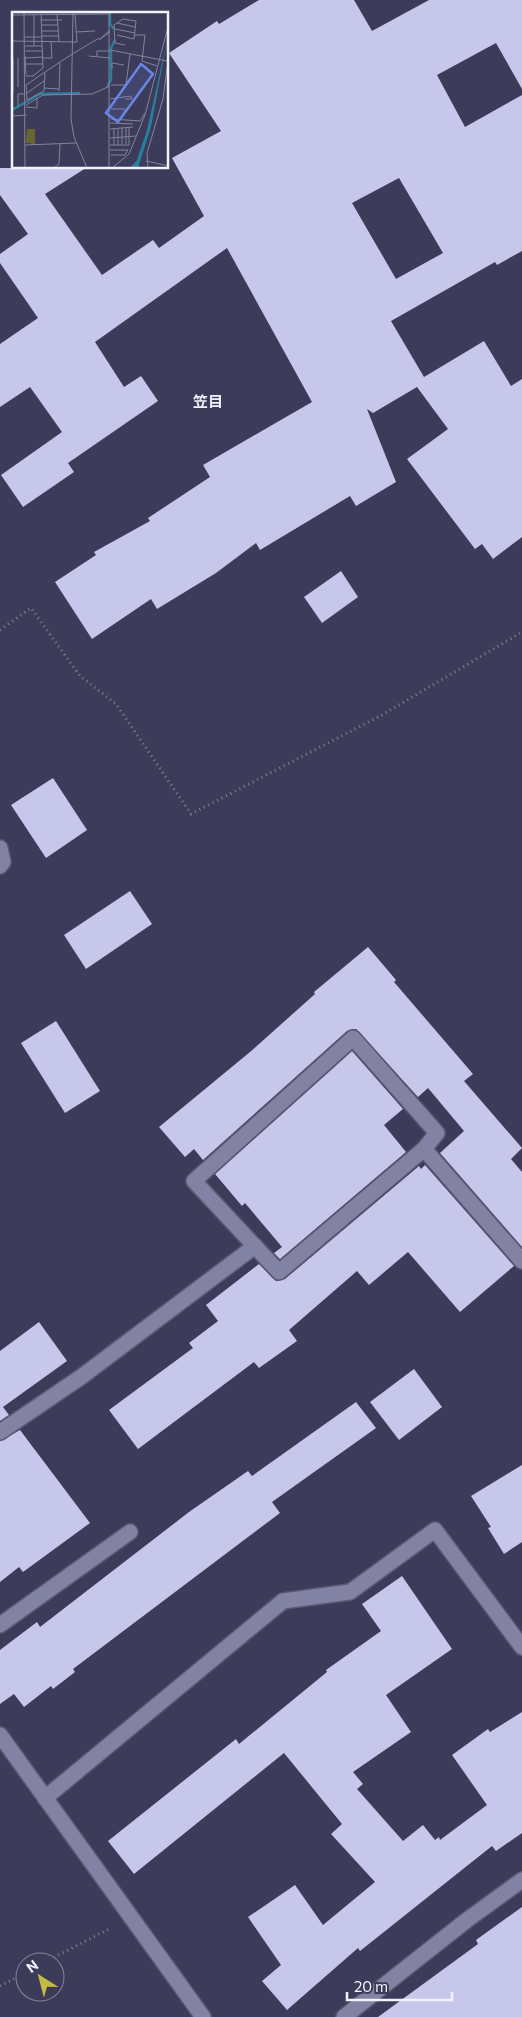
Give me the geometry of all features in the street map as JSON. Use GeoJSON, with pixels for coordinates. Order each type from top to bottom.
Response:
{"type":"FeatureCollection","features":[{"type":"Feature","properties":{"kind":"street"},"geometry":{"type":"LineString","coordinates":[[0,848],[3,862],[0,866]]}},
{"type":"Feature","properties":{"kind":"street"},"geometry":{"type":"LineString","coordinates":[[353,1038],[437,1133],[424,1149],[279,1272],[255,1246],[194,1181],[353,1038]]}},
{"type":"Feature","properties":{"kind":"street"},"geometry":{"type":"LineString","coordinates":[[424,1149],[522,1261]]}},
{"type":"Feature","properties":{"kind":"street"},"geometry":{"type":"LineString","coordinates":[[0,1432],[80,1377],[255,1246]]}},
{"type":"Feature","properties":{"kind":"street"},"geometry":{"type":"LineString","coordinates":[[45,1798],[283,1601],[350,1592],[436,1530],[522,1647]]}},
{"type":"Feature","properties":{"kind":"street"},"geometry":{"type":"LineString","coordinates":[[0,1625],[130,1532]]}},
{"type":"Feature","properties":{"kind":"street"},"geometry":{"type":"LineString","coordinates":[[0,1735],[203,2017]]}},
{"type":"Feature","properties":{"kind":"street"},"geometry":{"type":"LineString","coordinates":[[344,2017],[467,1920],[522,1880]]}},
{"type":"Feature","properties":{"kind":"path"},"geometry":{"type":"LineString","coordinates":[[0,630],[31,608],[80,676],[116,704],[191,814],[382,715],[522,632]]}},
{"type":"Feature","properties":{"kind":"path"},"geometry":{"type":"LineString","coordinates":[[64,1952],[131,1917]]}},
{"type":"Feature","properties":{"kind":"path"},"geometry":{"type":"LineString","coordinates":[[0,1986],[15,1978]]}},
{"type":"Feature","properties":{"kind":"building"},"geometry":{"type":"Polygon","coordinates":[[[259,0],[354,0],[372,31],[429,0],[522,0],[522,89],[496,43],[437,75],[465,127],[522,95],[522,251],[497,265],[495,262],[391,321],[424,377],[484,341],[511,386],[522,379],[522,537],[493,559],[482,544],[475,549],[407,459],[448,429],[417,387],[373,413],[367,409],[396,482],[356,506],[350,496],[260,550],[256,543],[216,573],[157,609],[151,599],[92,639],[55,582],[96,555],[94,552],[150,521],[148,518],[210,477],[203,465],[312,402],[227,248],[95,342],[124,387],[141,376],[158,401],[68,463],[74,472],[23,507],[1,475],[62,432],[30,387],[0,407],[0,344],[38,318],[0,263],[0,254],[28,234],[0,195],[0,168],[84,169],[45,194],[102,275],[153,240],[159,248],[204,216],[172,158],[221,131],[169,53],[217,21],[219,24],[259,0]],[[399,178],[352,203],[396,279],[443,253],[399,178]]]}},
{"type":"Feature","properties":{"kind":"building"},"geometry":{"type":"Polygon","coordinates":[[[341,571],[358,597],[322,623],[304,597],[341,571]]]}},
{"type":"Feature","properties":{"kind":"building"},"geometry":{"type":"Polygon","coordinates":[[[53,778],[87,830],[46,858],[11,805],[53,778]]]}},
{"type":"Feature","properties":{"kind":"building"},"geometry":{"type":"Polygon","coordinates":[[[130,891],[152,924],[86,969],[64,935],[130,891]]]}},
{"type":"Feature","properties":{"kind":"building"},"geometry":{"type":"Polygon","coordinates":[[[368,947],[396,980],[394,982],[473,1074],[464,1081],[522,1148],[511,1159],[522,1172],[522,1247],[440,1153],[464,1131],[428,1088],[418,1097],[356,1029],[347,1031],[203,1160],[194,1149],[185,1157],[159,1127],[250,1052],[315,994],[314,992],[368,947]]]}},
{"type":"Feature","properties":{"kind":"building"},"geometry":{"type":"Polygon","coordinates":[[[56,1021],[100,1091],[65,1113],[21,1043],[56,1021]]]}},
{"type":"Feature","properties":{"kind":"building"},"geometry":{"type":"Polygon","coordinates":[[[352,1051],[403,1109],[384,1125],[406,1152],[280,1259],[274,1253],[282,1247],[245,1203],[242,1206],[215,1174],[352,1051]]]}},
{"type":"Feature","properties":{"kind":"building"},"geometry":{"type":"Polygon","coordinates":[[[425,1165],[514,1266],[460,1312],[408,1252],[369,1285],[357,1271],[289,1330],[297,1341],[259,1368],[254,1362],[138,1449],[109,1410],[193,1348],[189,1343],[218,1321],[206,1305],[259,1264],[276,1281],[285,1279],[419,1166],[421,1169],[425,1165]]]}},
{"type":"Feature","properties":{"kind":"building"},"geometry":{"type":"Polygon","coordinates":[[[39,1322],[67,1361],[3,1407],[9,1415],[0,1421],[0,1351],[39,1322]]]}},
{"type":"Feature","properties":{"kind":"building"},"geometry":{"type":"Polygon","coordinates":[[[414,1369],[442,1407],[399,1440],[370,1402],[414,1369]]]}},
{"type":"Feature","properties":{"kind":"building"},"geometry":{"type":"Polygon","coordinates":[[[356,1402],[376,1428],[272,1502],[280,1513],[73,1669],[75,1672],[53,1689],[51,1686],[24,1707],[14,1694],[0,1704],[0,1650],[37,1622],[40,1627],[189,1512],[248,1471],[252,1476],[356,1402]]]}},
{"type":"Feature","properties":{"kind":"building"},"geometry":{"type":"Polygon","coordinates":[[[20,1430],[90,1523],[23,1572],[19,1567],[0,1582],[0,1441],[20,1430]]]}},
{"type":"Feature","properties":{"kind":"building"},"geometry":{"type":"Polygon","coordinates":[[[522,1465],[522,1542],[504,1554],[488,1528],[491,1527],[471,1496],[522,1465]]]}},
{"type":"Feature","properties":{"kind":"building"},"geometry":{"type":"Polygon","coordinates":[[[402,1576],[452,1649],[386,1695],[411,1732],[353,1772],[363,1784],[357,1789],[403,1841],[423,1825],[435,1840],[439,1837],[440,1840],[487,1805],[452,1755],[488,1729],[490,1732],[522,1712],[522,1833],[496,1851],[492,1846],[360,1951],[358,1948],[287,2010],[262,1981],[281,1965],[248,1917],[295,1885],[323,1925],[375,1882],[331,1834],[342,1824],[284,1753],[134,1874],[108,1841],[236,1739],[239,1744],[327,1672],[326,1670],[381,1631],[362,1604],[402,1576]]]}},
{"type":"Feature","properties":{"kind":"building"},"geometry":{"type":"Polygon","coordinates":[[[522,1907],[522,2017],[378,2017],[478,1944],[476,1940],[522,1907]]]}},
{"type":"Feature","properties":{"kind":"district","name":"笠目"},"geometry":{"type":"Point","coordinates":[208,401]}}]}
